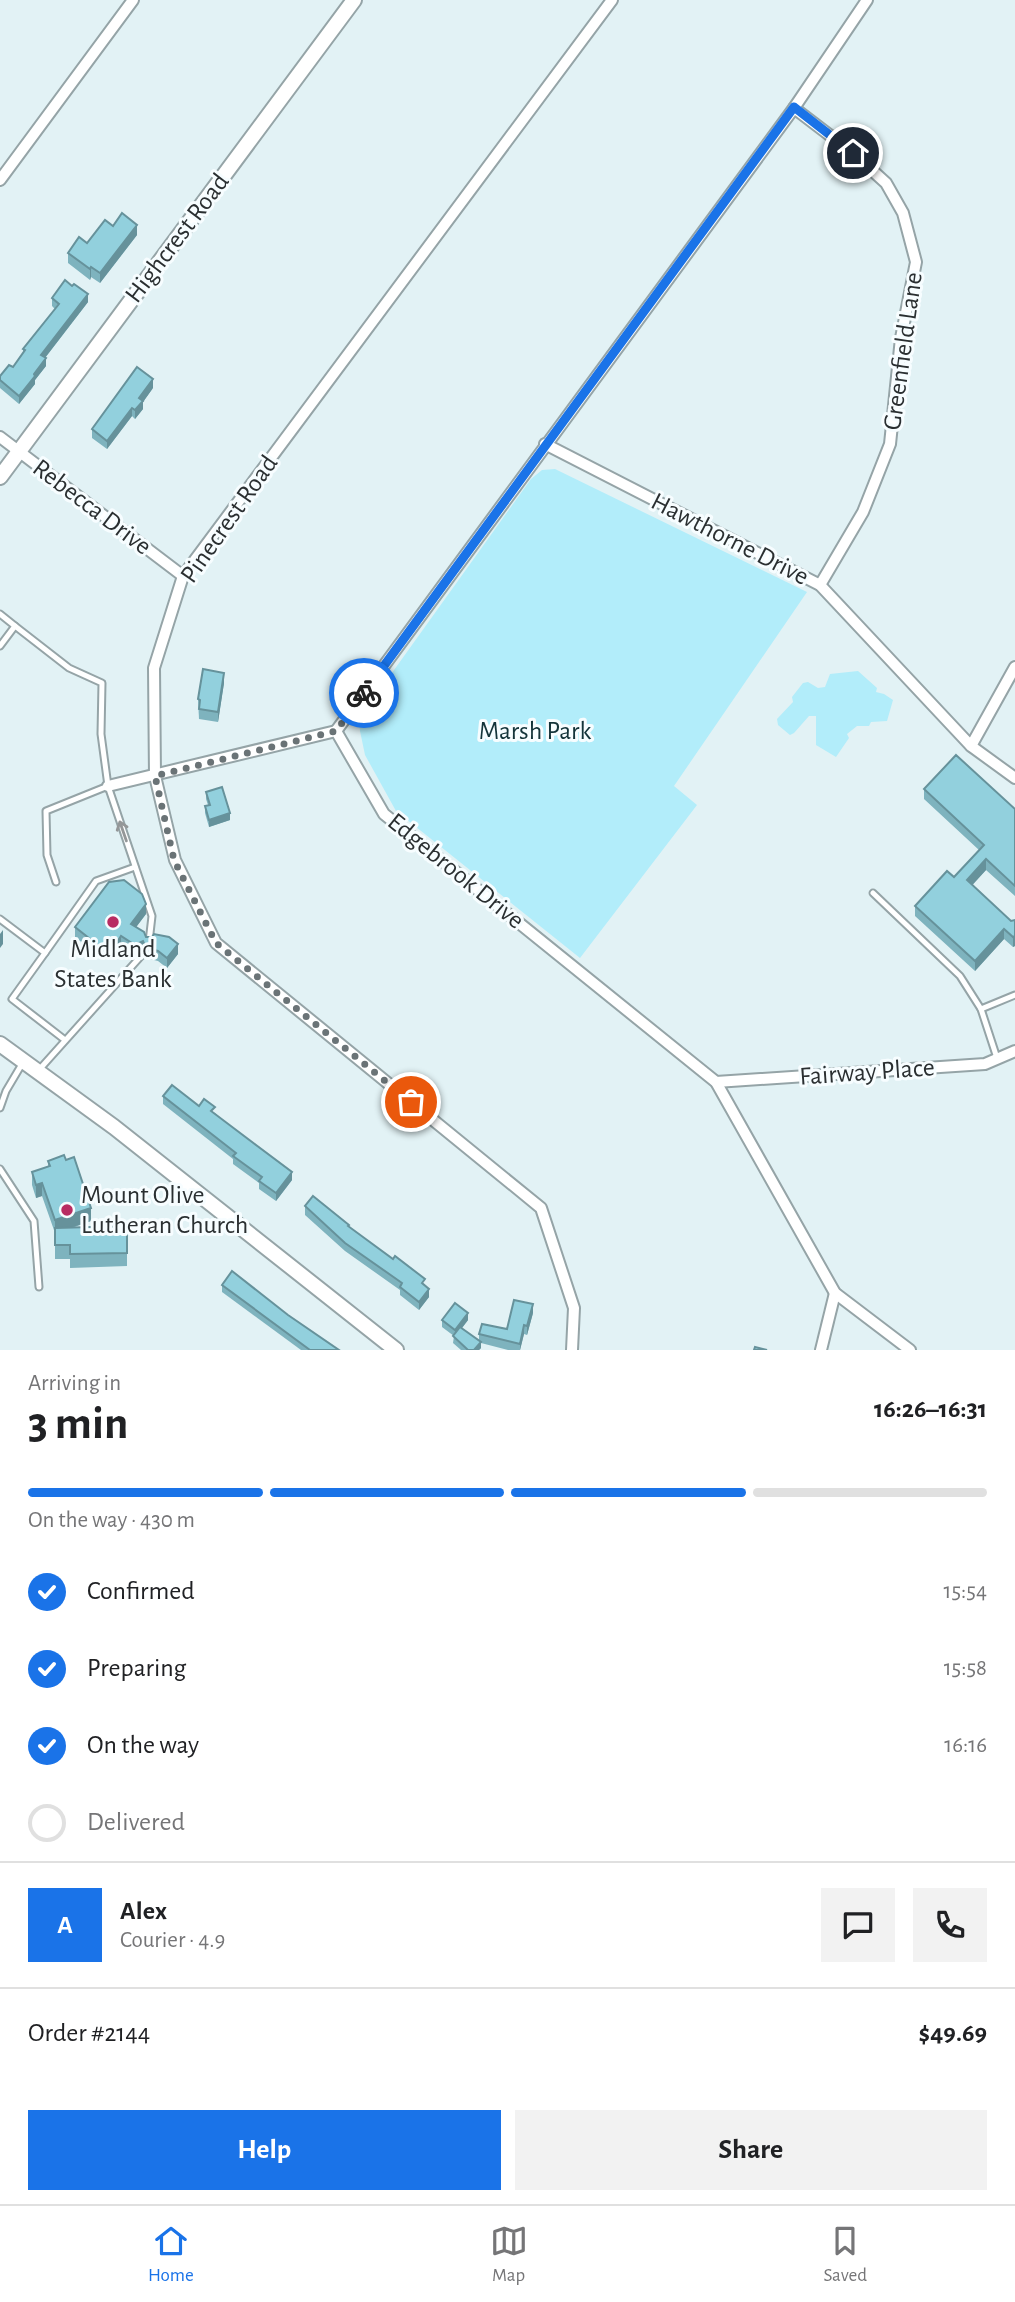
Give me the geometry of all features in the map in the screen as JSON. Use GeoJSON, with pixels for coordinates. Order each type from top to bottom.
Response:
{"type":"FeatureCollection","features":[{"type":"Feature","properties":{"kind":"street"},"geometry":{"type":"LineString","coordinates":[[0,180],[133,0]]}},
{"type":"Feature","properties":{"kind":"street","name":"Highcrest Road"},"geometry":{"type":"LineString","coordinates":[[0,477],[354,0]]}},
{"type":"Feature","properties":{"kind":"street","name":"Pinecrest Road"},"geometry":{"type":"LineString","coordinates":[[572,1350],[574,1308],[541,1208],[216,943],[174,860],[155,776],[154,668],[183,576],[612,0]]}},
{"type":"Feature","properties":{"kind":"street"},"geometry":{"type":"LineString","coordinates":[[108,786],[336,731],[794,107],[867,0]]}},
{"type":"Feature","properties":{"kind":"street","name":"Greenfield Lane"},"geometry":{"type":"LineString","coordinates":[[794,107],[853,153],[886,183],[903,213],[916,262],[901,338],[890,444],[863,512],[820,585]]}},
{"type":"Feature","properties":{"kind":"street","name":"Rebecca Drive"},"geometry":{"type":"LineString","coordinates":[[0,437],[183,576]]}},
{"type":"Feature","properties":{"kind":"street","name":"Hawthorne Drive"},"geometry":{"type":"LineString","coordinates":[[545,444],[820,585],[971,746],[1015,778]]}},
{"type":"Feature","properties":{"kind":"street"},"geometry":{"type":"LineString","coordinates":[[971,746],[1015,667]]}},
{"type":"Feature","properties":{"kind":"street","name":"Edgebrook Drive"},"geometry":{"type":"LineString","coordinates":[[336,731],[384,814],[716,1082],[835,1293],[910,1350]]}},
{"type":"Feature","properties":{"kind":"street"},"geometry":{"type":"LineString","coordinates":[[0,1044],[125,1135],[396,1350]]}},
{"type":"Feature","properties":{"kind":"street","name":"Fairway Place"},"geometry":{"type":"LineString","coordinates":[[716,1082],[985,1064],[1015,1051]]}},
{"type":"Feature","properties":{"kind":"street"},"geometry":{"type":"LineString","coordinates":[[821,1350],[835,1293]]}},
{"type":"Feature","properties":{"kind":"lane"},"geometry":{"type":"LineString","coordinates":[[0,614],[69,668],[102,683],[101,734],[108,786],[152,916],[149,943]]}},
{"type":"Feature","properties":{"kind":"lane"},"geometry":{"type":"LineString","coordinates":[[0,646],[15,626]]}},
{"type":"Feature","properties":{"kind":"lane"},"geometry":{"type":"LineString","coordinates":[[56,882],[47,855],[46,811],[108,786]]}},
{"type":"Feature","properties":{"kind":"lane"},"geometry":{"type":"LineString","coordinates":[[65,1040],[12,999],[96,881],[135,867]]}},
{"type":"Feature","properties":{"kind":"lane"},"geometry":{"type":"LineString","coordinates":[[873,893],[960,976],[981,1009],[997,1058]]}},
{"type":"Feature","properties":{"kind":"lane"},"geometry":{"type":"LineString","coordinates":[[0,919],[45,953]]}},
{"type":"Feature","properties":{"kind":"lane"},"geometry":{"type":"LineString","coordinates":[[38,1071],[141,956]]}},
{"type":"Feature","properties":{"kind":"lane"},"geometry":{"type":"LineString","coordinates":[[981,1009],[1015,995]]}},
{"type":"Feature","properties":{"kind":"lane"},"geometry":{"type":"LineString","coordinates":[[0,1108],[6,1091],[24,1061]]}},
{"type":"Feature","properties":{"kind":"lane"},"geometry":{"type":"LineString","coordinates":[[0,1169],[34,1221],[39,1287]]}},
{"type":"Feature","properties":{"kind":"green space","name":"Marsh Park"},"geometry":{"type":"Polygon","coordinates":[[[555,469],[807,592],[674,786],[697,805],[580,958],[396,811],[365,755],[359,720],[365,707],[531,479],[542,470],[555,469]]]}},
{"type":"Feature","properties":{"kind":"green space"},"geometry":{"type":"Polygon","coordinates":[[[858,671],[877,688],[876,692],[893,700],[887,721],[857,726],[847,734],[849,738],[836,757],[816,745],[816,716],[809,716],[790,735],[778,725],[777,719],[793,702],[792,697],[803,683],[808,682],[818,688],[825,687],[830,674],[858,671]]]}},
{"type":"Feature","properties":{"kind":"building"},"geometry":{"type":"Polygon","coordinates":[[[122,213],[137,225],[100,273],[68,253],[79,237],[87,243],[105,220],[113,226],[122,213]]]}},
{"type":"Feature","properties":{"kind":"building"},"geometry":{"type":"Polygon","coordinates":[[[65,280],[88,294],[41,355],[46,358],[19,396],[0,380],[0,376],[9,365],[13,367],[25,350],[23,349],[59,304],[52,298],[65,280]]]}},
{"type":"Feature","properties":{"kind":"building"},"geometry":{"type":"Polygon","coordinates":[[[137,367],[153,379],[139,398],[143,401],[135,410],[132,408],[107,441],[92,429],[137,367]]]}},
{"type":"Feature","properties":{"kind":"building"},"geometry":{"type":"Polygon","coordinates":[[[203,669],[224,673],[218,712],[199,709],[203,669]]]}},
{"type":"Feature","properties":{"kind":"building"},"geometry":{"type":"Polygon","coordinates":[[[956,755],[1015,809],[1015,886],[986,859],[967,880],[1011,921],[1015,920],[1015,936],[1004,929],[975,961],[915,906],[947,871],[954,877],[984,845],[924,789],[956,755]]]}},
{"type":"Feature","properties":{"kind":"building"},"geometry":{"type":"Polygon","coordinates":[[[222,787],[230,813],[209,820],[205,806],[210,805],[206,792],[222,787]]]}},
{"type":"Feature","properties":{"kind":"building","name":"Midland States Bank"},"geometry":{"type":"Polygon","coordinates":[[[124,880],[142,894],[146,904],[131,924],[144,932],[146,937],[152,937],[154,934],[169,937],[178,944],[167,958],[158,951],[146,948],[143,941],[135,945],[121,936],[116,944],[99,946],[75,927],[109,882],[124,880]]]}},
{"type":"Feature","properties":{"kind":"building"},"geometry":{"type":"Polygon","coordinates":[[[172,1085],[199,1106],[204,1099],[215,1107],[211,1111],[292,1172],[276,1193],[259,1181],[262,1177],[233,1156],[236,1153],[163,1096],[172,1085]]]}},
{"type":"Feature","properties":{"kind":"building"},"geometry":{"type":"Polygon","coordinates":[[[64,1155],[66,1160],[74,1157],[91,1208],[55,1220],[42,1183],[36,1185],[32,1172],[50,1166],[48,1161],[64,1155]]]}},
{"type":"Feature","properties":{"kind":"building"},"geometry":{"type":"Polygon","coordinates":[[[313,1196],[348,1226],[425,1279],[422,1283],[429,1289],[419,1302],[400,1287],[402,1283],[345,1243],[305,1206],[313,1196]]]}},
{"type":"Feature","properties":{"kind":"building"},"geometry":{"type":"Polygon","coordinates":[[[127,1226],[127,1253],[70,1254],[70,1245],[55,1245],[55,1228],[127,1226]]]}},
{"type":"Feature","properties":{"kind":"building"},"geometry":{"type":"Polygon","coordinates":[[[232,1271],[288,1315],[339,1350],[310,1350],[222,1285],[232,1271]]]}},
{"type":"Feature","properties":{"kind":"building"},"geometry":{"type":"Polygon","coordinates":[[[514,1300],[533,1304],[520,1344],[479,1334],[482,1324],[507,1329],[514,1300]]]}},
{"type":"Feature","properties":{"kind":"building"},"geometry":{"type":"Polygon","coordinates":[[[455,1303],[468,1313],[455,1330],[442,1320],[455,1303]]]}},
{"type":"Feature","properties":{"kind":"building"},"geometry":{"type":"Polygon","coordinates":[[[460,1327],[481,1342],[474,1350],[468,1350],[453,1336],[460,1327]]]}},
{"type":"Feature","properties":{"kind":"way so far"},"geometry":{"type":"LineString","coordinates":[[364,693],[336,731],[155,776],[174,860],[216,943],[411,1102]]}},
{"type":"Feature","properties":{"kind":"place","name":"Midland States Bank"},"geometry":{"type":"Point","coordinates":[113,922]}},
{"type":"Feature","properties":{"kind":"place","name":"Mount Olive Lutheran Church"},"geometry":{"type":"Point","coordinates":[67,1210]}},
{"type":"Feature","properties":{"kind":"route"},"geometry":{"type":"LineString","coordinates":[[364,693],[794,107],[853,153]]}}]}
